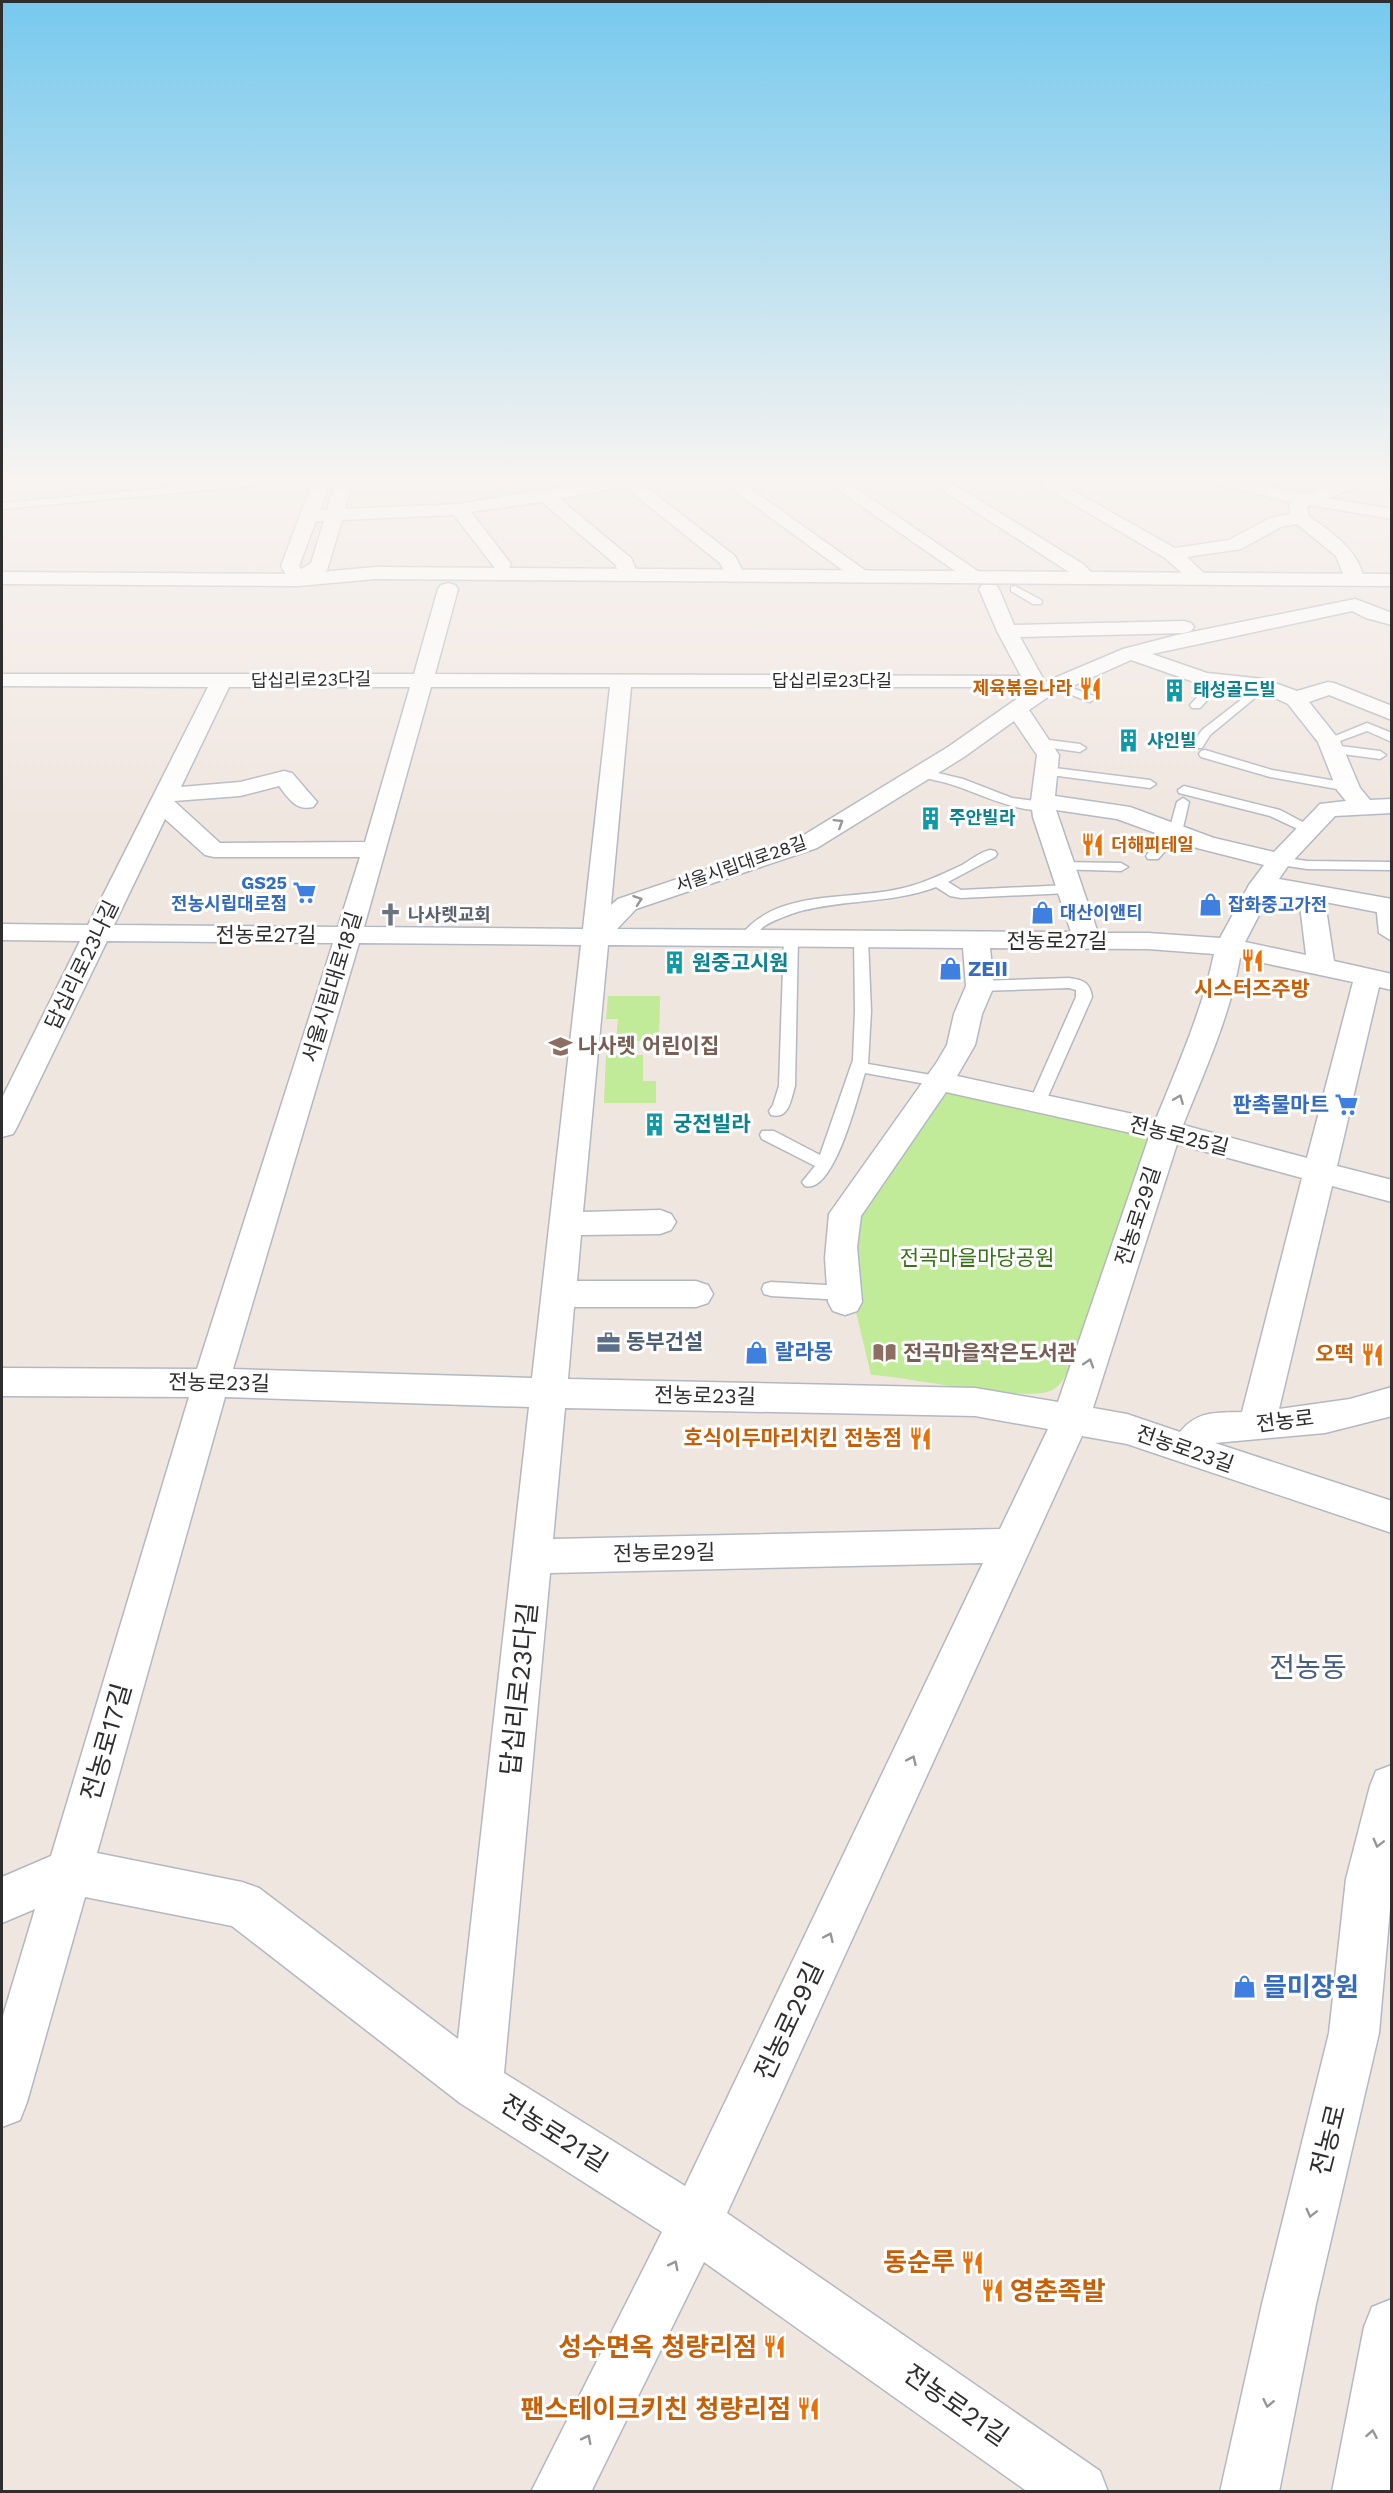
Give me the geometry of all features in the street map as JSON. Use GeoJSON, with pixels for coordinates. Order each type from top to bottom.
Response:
{"type":"FeatureCollection","features":[{"type":"Feature","properties":{"kind":"street","name":"서울시립대로18길"},"geometry":{"type":"LineString","coordinates":[[211,1382],[375,849],[447,592]]}},
{"type":"Feature","properties":{"kind":"street"},"geometry":{"type":"LineString","coordinates":[[987,592],[1008,631],[1048,689]]}},
{"type":"Feature","properties":{"kind":"street"},"geometry":{"type":"LineString","coordinates":[[1280,592],[1392,594]]}},
{"type":"Feature","properties":{"kind":"street"},"geometry":{"type":"LineString","coordinates":[[1348,592],[1355,593],[1373,614],[1392,619]]}},
{"type":"Feature","properties":{"kind":"street","name":"서울시립대로28길"},"geometry":{"type":"LineString","coordinates":[[594,937],[627,904],[808,843],[921,773],[1048,689],[1130,654],[1355,593]]}},
{"type":"Feature","properties":{"kind":"street"},"geometry":{"type":"LineString","coordinates":[[1008,631],[1172,626],[1219,631]]}},
{"type":"Feature","properties":{"kind":"street"},"geometry":{"type":"LineString","coordinates":[[1130,654],[1208,680],[1264,686],[1296,699],[1331,745],[1355,797]]}},
{"type":"Feature","properties":{"kind":"street","name":"답십리로23다길"},"geometry":{"type":"LineString","coordinates":[[6,689],[26,680],[423,679],[621,682],[1006,681],[1048,689]]}},
{"type":"Feature","properties":{"kind":"street","name":"답십리로23나길"},"geometry":{"type":"LineString","coordinates":[[2,1127],[221,681]]}},
{"type":"Feature","properties":{"kind":"street","name":"답십리로23다길"},"geometry":{"type":"LineString","coordinates":[[478,2085],[621,682]]}},
{"type":"Feature","properties":{"kind":"street"},"geometry":{"type":"LineString","coordinates":[[1296,699],[1331,688],[1381,705],[1392,714]]}},
{"type":"Feature","properties":{"kind":"street"},"geometry":{"type":"LineString","coordinates":[[1017,708],[1047,755],[1043,803],[1049,834],[1087,939]]}},
{"type":"Feature","properties":{"kind":"street"},"geometry":{"type":"LineString","coordinates":[[164,799],[240,789],[284,778],[305,802]]}},
{"type":"Feature","properties":{"kind":"street","name":"전농로29길"},"geometry":{"type":"LineString","coordinates":[[560,2492],[695,2223],[1071,1419],[1166,1131],[1209,1023],[1222,983],[1229,947],[1262,885],[1279,861],[1328,809],[1355,797],[1392,806]]}},
{"type":"Feature","properties":{"kind":"street"},"geometry":{"type":"LineString","coordinates":[[164,799],[214,850],[375,849]]}},
{"type":"Feature","properties":{"kind":"street"},"geometry":{"type":"LineString","coordinates":[[1043,803],[1114,810],[1206,843],[1279,861]]}},
{"type":"Feature","properties":{"kind":"street"},"geometry":{"type":"LineString","coordinates":[[1262,885],[1311,891],[1387,906]]}},
{"type":"Feature","properties":{"kind":"street"},"geometry":{"type":"LineString","coordinates":[[1311,891],[1321,965]]}},
{"type":"Feature","properties":{"kind":"street","name":"전농로27길"},"geometry":{"type":"LineString","coordinates":[[2,932],[976,941],[1087,939],[1229,947],[1380,979],[1321,1172]]}},
{"type":"Feature","properties":{"kind":"street"},"geometry":{"type":"LineString","coordinates":[[845,1297],[840,1256],[841,1227],[845,1214],[950,1065],[961,1045],[968,1014],[980,986],[976,941]]}},
{"type":"Feature","properties":{"kind":"street","name":"전농로25길"},"geometry":{"type":"LineString","coordinates":[[937,1081],[1166,1131],[1392,1191]]}},
{"type":"Feature","properties":{"kind":"street"},"geometry":{"type":"LineString","coordinates":[[1257,1425],[1321,1172]]}},
{"type":"Feature","properties":{"kind":"street"},"geometry":{"type":"LineString","coordinates":[[566,1224],[660,1221]]}},
{"type":"Feature","properties":{"kind":"street"},"geometry":{"type":"LineString","coordinates":[[559,1294],[696,1294]]}},
{"type":"Feature","properties":{"kind":"street","name":"전농로23길"},"geometry":{"type":"LineString","coordinates":[[2,1382],[211,1382],[549,1393],[975,1402],[1126,1429],[1392,1517]]}},
{"type":"Feature","properties":{"kind":"street","name":"전농로17길"},"geometry":{"type":"LineString","coordinates":[[2,2102],[211,1382]]}},
{"type":"Feature","properties":{"kind":"street","name":"전농로"},"geometry":{"type":"LineString","coordinates":[[1187,1450],[1204,1429],[1257,1425],[1376,1408],[1392,1401]]}},
{"type":"Feature","properties":{"kind":"street","name":"전농로29길"},"geometry":{"type":"LineString","coordinates":[[532,1556],[1011,1546]]}},
{"type":"Feature","properties":{"kind":"street","name":"전농로"},"geometry":{"type":"LineString","coordinates":[[1249,2492],[1289,2304],[1354,2033],[1369,1880],[1392,1786]]}},
{"type":"Feature","properties":{"kind":"street"},"geometry":{"type":"LineString","coordinates":[[2,1900],[69,1871]]}},
{"type":"Feature","properties":{"kind":"street","name":"전농로21길"},"geometry":{"type":"LineString","coordinates":[[69,1871],[242,1905],[478,2085],[695,2223],[1079,2492]]}},
{"type":"Feature","properties":{"kind":"street"},"geometry":{"type":"LineString","coordinates":[[1361,2492],[1392,2327]]}},
{"type":"Feature","properties":{"kind":"lane"},"geometry":{"type":"LineString","coordinates":[[1019,592],[1037,602]]}},
{"type":"Feature","properties":{"kind":"lane"},"geometry":{"type":"LineString","coordinates":[[1196,705],[1205,696],[1208,680]]}},
{"type":"Feature","properties":{"kind":"lane"},"geometry":{"type":"LineString","coordinates":[[1264,686],[1206,733],[1202,750],[1270,773],[1355,797]]}},
{"type":"Feature","properties":{"kind":"lane"},"geometry":{"type":"LineString","coordinates":[[1048,689],[1090,698]]}},
{"type":"Feature","properties":{"kind":"lane"},"geometry":{"type":"LineString","coordinates":[[1331,745],[1367,727],[1392,738]]}},
{"type":"Feature","properties":{"kind":"lane"},"geometry":{"type":"LineString","coordinates":[[1041,743],[1080,748]]}},
{"type":"Feature","properties":{"kind":"lane"},"geometry":{"type":"LineString","coordinates":[[1331,745],[1380,755]]}},
{"type":"Feature","properties":{"kind":"lane"},"geometry":{"type":"LineString","coordinates":[[1047,771],[1150,784]]}},
{"type":"Feature","properties":{"kind":"lane"},"geometry":{"type":"LineString","coordinates":[[921,773],[964,784],[1010,802],[1043,803]]}},
{"type":"Feature","properties":{"kind":"lane"},"geometry":{"type":"LineString","coordinates":[[1153,856],[1175,832],[1183,796],[1275,813],[1309,829]]}},
{"type":"Feature","properties":{"kind":"lane"},"geometry":{"type":"LineString","coordinates":[[746,938],[754,926],[787,912],[839,900],[896,894],[938,882],[968,868],[990,854]]}},
{"type":"Feature","properties":{"kind":"lane"},"geometry":{"type":"LineString","coordinates":[[1279,861],[1307,865],[1392,866]]}},
{"type":"Feature","properties":{"kind":"lane"},"geometry":{"type":"LineString","coordinates":[[1060,866],[1121,867]]}},
{"type":"Feature","properties":{"kind":"lane"},"geometry":{"type":"LineString","coordinates":[[938,882],[954,893],[961,894],[1069,889]]}},
{"type":"Feature","properties":{"kind":"lane"},"geometry":{"type":"LineString","coordinates":[[1387,906],[1386,933],[1392,936]]}},
{"type":"Feature","properties":{"kind":"lane"},"geometry":{"type":"LineString","coordinates":[[777,1111],[781,1107],[787,1086],[791,938]]}},
{"type":"Feature","properties":{"kind":"lane"},"geometry":{"type":"LineString","coordinates":[[811,1182],[824,1164],[839,1130],[858,1067],[863,1011],[861,939]]}},
{"type":"Feature","properties":{"kind":"lane"},"geometry":{"type":"LineString","coordinates":[[980,986],[1068,983],[1078,984],[1083,988],[1084,997],[1037,1103]]}},
{"type":"Feature","properties":{"kind":"lane","name":"전농로25길"},"geometry":{"type":"LineString","coordinates":[[858,1067],[937,1081]]}},
{"type":"Feature","properties":{"kind":"lane"},"geometry":{"type":"LineString","coordinates":[[768,1135],[824,1164]]}},
{"type":"Feature","properties":{"kind":"lane"},"geometry":{"type":"LineString","coordinates":[[771,1289],[845,1297]]}},
{"type":"Feature","properties":{"kind":"green space"},"geometry":{"type":"Polygon","coordinates":[[[608,996],[660,996],[659,1041],[616,1041],[618,1019],[606,1019],[608,996]]]}},
{"type":"Feature","properties":{"kind":"green space"},"geometry":{"type":"Polygon","coordinates":[[[606,1055],[643,1055],[643,1081],[656,1081],[656,1103],[604,1103],[606,1055]]]}},
{"type":"Feature","properties":{"kind":"green space","name":"전곡마을마당공원"},"geometry":{"type":"Polygon","coordinates":[[[941,1086],[1154,1134],[1073,1363],[1054,1389],[1041,1393],[1020,1394],[871,1375],[852,1295],[855,1212],[941,1086]]]}},
{"type":"Feature","properties":{"kind":"place","name":"제육볶음나라"},"geometry":{"type":"Point","coordinates":[1090,688]}},
{"type":"Feature","properties":{"kind":"place","name":"태성골드빌"},"geometry":{"type":"Point","coordinates":[1175,690]}},
{"type":"Feature","properties":{"kind":"place","name":"샤인빌"},"geometry":{"type":"Point","coordinates":[1129,741]}},
{"type":"Feature","properties":{"kind":"place","name":"주안빌라"},"geometry":{"type":"Point","coordinates":[931,818]}},
{"type":"Feature","properties":{"kind":"place","name":"더해피테일"},"geometry":{"type":"Point","coordinates":[1093,845]}},
{"type":"Feature","properties":{"kind":"place","name":"GS25 전농시립대로점"},"geometry":{"type":"Point","coordinates":[305,893]}},
{"type":"Feature","properties":{"kind":"place","name":"잡화중고가전"},"geometry":{"type":"Point","coordinates":[1210,905]}},
{"type":"Feature","properties":{"kind":"place","name":"대산이앤티"},"geometry":{"type":"Point","coordinates":[1042,913]}},
{"type":"Feature","properties":{"kind":"place","name":"나사렛교회"},"geometry":{"type":"Point","coordinates":[390,915]}},
{"type":"Feature","properties":{"kind":"place","name":"시스터즈주방"},"geometry":{"type":"Point","coordinates":[1252,961]}},
{"type":"Feature","properties":{"kind":"place","name":"원중고시원"},"geometry":{"type":"Point","coordinates":[674,963]}},
{"type":"Feature","properties":{"kind":"place","name":"ZEII"},"geometry":{"type":"Point","coordinates":[950,969]}},
{"type":"Feature","properties":{"kind":"place","name":"나사렛 어린이집"},"geometry":{"type":"Point","coordinates":[560,1046]}},
{"type":"Feature","properties":{"kind":"place","name":"판촉물마트"},"geometry":{"type":"Point","coordinates":[1347,1105]}},
{"type":"Feature","properties":{"kind":"place","name":"궁전빌라"},"geometry":{"type":"Point","coordinates":[655,1124]}},
{"type":"Feature","properties":{"kind":"place","name":"동부건설"},"geometry":{"type":"Point","coordinates":[608,1342]}},
{"type":"Feature","properties":{"kind":"place","name":"랄라몽"},"geometry":{"type":"Point","coordinates":[757,1352]}},
{"type":"Feature","properties":{"kind":"place","name":"전곡마을작은도서관"},"geometry":{"type":"Point","coordinates":[885,1353]}},
{"type":"Feature","properties":{"kind":"place","name":"오떡"},"geometry":{"type":"Point","coordinates":[1372,1354]}},
{"type":"Feature","properties":{"kind":"place","name":"호식이두마리치킨 전농점"},"geometry":{"type":"Point","coordinates":[920,1438]}},
{"type":"Feature","properties":{"kind":"place","name":"믈미장원"},"geometry":{"type":"Point","coordinates":[1245,1987]}},
{"type":"Feature","properties":{"kind":"place","name":"동순루"},"geometry":{"type":"Point","coordinates":[973,2262]}},
{"type":"Feature","properties":{"kind":"place","name":"영춘족발"},"geometry":{"type":"Point","coordinates":[992,2291]}},
{"type":"Feature","properties":{"kind":"place","name":"성수면옥 청량리점"},"geometry":{"type":"Point","coordinates":[775,2347]}},
{"type":"Feature","properties":{"kind":"place","name":"팬스테이크키친 청량리점"},"geometry":{"type":"Point","coordinates":[809,2409]}},
{"type":"Feature","properties":{"kind":"district","name":"전농동"},"geometry":{"type":"Point","coordinates":[1308,1667]}}]}
